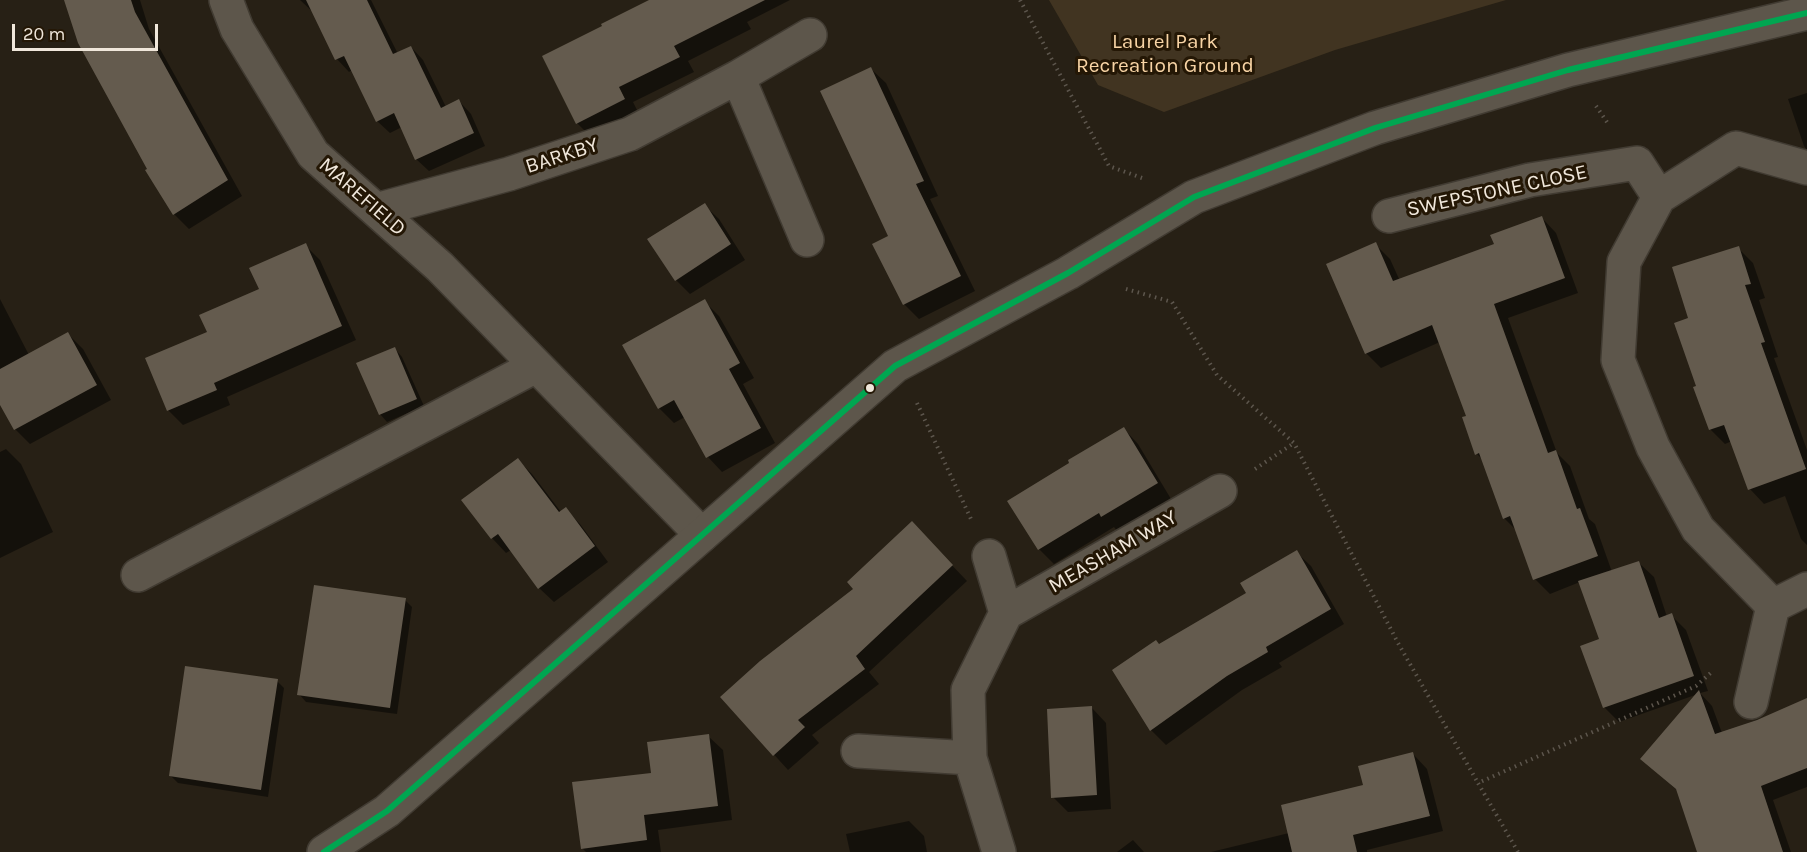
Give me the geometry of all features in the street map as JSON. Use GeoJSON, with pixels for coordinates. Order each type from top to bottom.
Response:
{"type":"FeatureCollection","features":[{"type":"Feature","properties":{"kind":"street","name":"MAREFIELD"},"geometry":{"type":"LineString","coordinates":[[226,0],[237,29],[313,154],[440,267],[702,535]]}},
{"type":"Feature","properties":{"kind":"street"},"geometry":{"type":"LineString","coordinates":[[324,852],[387,812],[895,366],[1068,273],[1194,197],[1375,128],[1568,70],[1807,13]]}},
{"type":"Feature","properties":{"kind":"street","name":"BARKBY"},"geometry":{"type":"LineString","coordinates":[[376,210],[509,174],[630,134],[738,77],[810,35]]}},
{"type":"Feature","properties":{"kind":"street"},"geometry":{"type":"LineString","coordinates":[[738,77],[807,240]]}},
{"type":"Feature","properties":{"kind":"street"},"geometry":{"type":"LineString","coordinates":[[1773,606],[1698,529],[1653,447],[1618,360],[1623,262],[1659,197],[1736,148],[1807,168]]}},
{"type":"Feature","properties":{"kind":"street"},"geometry":{"type":"LineString","coordinates":[[1637,163],[1659,197]]}},
{"type":"Feature","properties":{"kind":"street","name":"SWEPSTONE CLOSE"},"geometry":{"type":"LineString","coordinates":[[1389,216],[1530,180],[1637,163]]}},
{"type":"Feature","properties":{"kind":"street"},"geometry":{"type":"LineString","coordinates":[[138,575],[536,366]]}},
{"type":"Feature","properties":{"kind":"street","name":"MEASHAM WAY"},"geometry":{"type":"LineString","coordinates":[[1006,613],[1220,491]]}},
{"type":"Feature","properties":{"kind":"street"},"geometry":{"type":"LineString","coordinates":[[988,556],[1006,613],[968,690],[970,758],[999,852]]}},
{"type":"Feature","properties":{"kind":"street"},"geometry":{"type":"LineString","coordinates":[[1773,606],[1807,589]]}},
{"type":"Feature","properties":{"kind":"street"},"geometry":{"type":"LineString","coordinates":[[1751,702],[1773,606]]}},
{"type":"Feature","properties":{"kind":"street"},"geometry":{"type":"LineString","coordinates":[[858,751],[970,758]]}},
{"type":"Feature","properties":{"kind":"path"},"geometry":{"type":"LineString","coordinates":[[1020,0],[1109,166]]}},
{"type":"Feature","properties":{"kind":"path"},"geometry":{"type":"LineString","coordinates":[[1568,70],[1637,163]]}},
{"type":"Feature","properties":{"kind":"path"},"geometry":{"type":"LineString","coordinates":[[1172,302],[1217,375],[1294,443],[1398,644],[1518,852]]}},
{"type":"Feature","properties":{"kind":"path"},"geometry":{"type":"LineString","coordinates":[[895,366],[912,392],[988,556]]}},
{"type":"Feature","properties":{"kind":"path"},"geometry":{"type":"LineString","coordinates":[[1478,783],[1696,686],[1716,668]]}},
{"type":"Feature","properties":{"kind":"green space","name":"Laurel Park Recreation Ground"},"geometry":{"type":"Polygon","coordinates":[[[1049,0],[1506,0],[1335,50],[1164,112],[1098,85],[1049,0]]]}},
{"type":"Feature","properties":{"kind":"building"},"geometry":{"type":"Polygon","coordinates":[[[64,0],[131,0],[135,12],[228,180],[173,215],[145,170],[147,169],[78,43],[64,0]]]}},
{"type":"Feature","properties":{"kind":"building"},"geometry":{"type":"Polygon","coordinates":[[[306,0],[367,0],[393,54],[411,46],[441,108],[459,99],[474,133],[415,160],[394,113],[376,122],[344,56],[335,60],[306,0]]]}},
{"type":"Feature","properties":{"kind":"building"},"geometry":{"type":"Polygon","coordinates":[[[649,0],[765,0],[674,46],[680,57],[619,87],[625,99],[576,124],[542,56],[649,0]]]}},
{"type":"Feature","properties":{"kind":"building"},"geometry":{"type":"Polygon","coordinates":[[[871,67],[924,181],[916,184],[961,276],[903,305],[872,244],[888,236],[820,91],[871,67]]]}},
{"type":"Feature","properties":{"kind":"building"},"geometry":{"type":"Polygon","coordinates":[[[705,203],[731,244],[675,281],[647,239],[705,203]]]}},
{"type":"Feature","properties":{"kind":"building"},"geometry":{"type":"Polygon","coordinates":[[[1542,216],[1565,278],[1494,304],[1548,453],[1556,450],[1577,509],[1580,508],[1598,556],[1533,580],[1510,516],[1503,519],[1479,453],[1475,455],[1462,417],[1466,416],[1432,325],[1365,354],[1326,264],[1376,242],[1393,281],[1494,244],[1490,235],[1542,216]]]}},
{"type":"Feature","properties":{"kind":"building"},"geometry":{"type":"Polygon","coordinates":[[[306,243],[342,326],[214,383],[217,390],[167,411],[145,358],[207,332],[199,315],[259,289],[249,268],[306,243]]]}},
{"type":"Feature","properties":{"kind":"building"},"geometry":{"type":"Polygon","coordinates":[[[1739,246],[1751,284],[1745,285],[1765,342],[1761,343],[1806,469],[1748,490],[1724,425],[1709,430],[1693,387],[1696,386],[1674,323],[1688,318],[1672,267],[1739,246]]]}},
{"type":"Feature","properties":{"kind":"building"},"geometry":{"type":"Polygon","coordinates":[[[705,299],[740,363],[729,369],[761,428],[706,458],[674,400],[658,409],[622,345],[705,299]]]}},
{"type":"Feature","properties":{"kind":"building"},"geometry":{"type":"Polygon","coordinates":[[[68,332],[97,385],[14,430],[0,405],[0,369],[68,332]]]}},
{"type":"Feature","properties":{"kind":"building"},"geometry":{"type":"Polygon","coordinates":[[[395,347],[417,399],[379,415],[356,363],[395,347]]]}},
{"type":"Feature","properties":{"kind":"building"},"geometry":{"type":"Polygon","coordinates":[[[1124,427],[1158,483],[1101,517],[1099,513],[1038,550],[1007,501],[1069,463],[1068,460],[1124,427]]]}},
{"type":"Feature","properties":{"kind":"building"},"geometry":{"type":"Polygon","coordinates":[[[518,458],[559,512],[566,507],[595,546],[538,589],[498,534],[491,539],[461,500],[518,458]]]}},
{"type":"Feature","properties":{"kind":"building"},"geometry":{"type":"Polygon","coordinates":[[[912,521],[953,565],[856,656],[865,669],[798,720],[805,727],[773,756],[720,697],[760,661],[853,589],[847,582],[912,521]]]}},
{"type":"Feature","properties":{"kind":"building"},"geometry":{"type":"Polygon","coordinates":[[[1297,550],[1331,609],[1266,647],[1268,652],[1227,676],[1150,731],[1112,670],[1156,640],[1159,644],[1246,593],[1240,583],[1297,550]]]}},
{"type":"Feature","properties":{"kind":"building"},"geometry":{"type":"Polygon","coordinates":[[[1639,561],[1659,618],[1672,613],[1694,676],[1603,708],[1580,646],[1599,639],[1578,581],[1639,561]]]}},
{"type":"Feature","properties":{"kind":"building"},"geometry":{"type":"Polygon","coordinates":[[[314,585],[406,598],[390,708],[297,695],[314,585]]]}},
{"type":"Feature","properties":{"kind":"building"},"geometry":{"type":"Polygon","coordinates":[[[185,666],[278,679],[261,790],[169,776],[185,666]]]}},
{"type":"Feature","properties":{"kind":"building"},"geometry":{"type":"Polygon","coordinates":[[[1699,690],[1715,734],[1757,720],[1807,698],[1807,768],[1761,786],[1783,852],[1697,852],[1676,789],[1640,759],[1699,690]]]}},
{"type":"Feature","properties":{"kind":"building"},"geometry":{"type":"Polygon","coordinates":[[[1092,706],[1097,795],[1051,798],[1047,709],[1092,706]]]}},
{"type":"Feature","properties":{"kind":"building"},"geometry":{"type":"Polygon","coordinates":[[[709,734],[718,806],[644,815],[647,840],[581,849],[572,782],[651,773],[647,742],[709,734]]]}},
{"type":"Feature","properties":{"kind":"building"},"geometry":{"type":"Polygon","coordinates":[[[1413,752],[1430,816],[1353,835],[1357,852],[1292,852],[1281,805],[1363,785],[1358,766],[1413,752]]]}},
{"type":"Feature","properties":{"kind":"transit line"},"geometry":{"type":"LineString","coordinates":[[324,852],[387,811],[895,366],[1068,273],[1194,197],[1375,128],[1568,70],[1807,13]]}}]}
